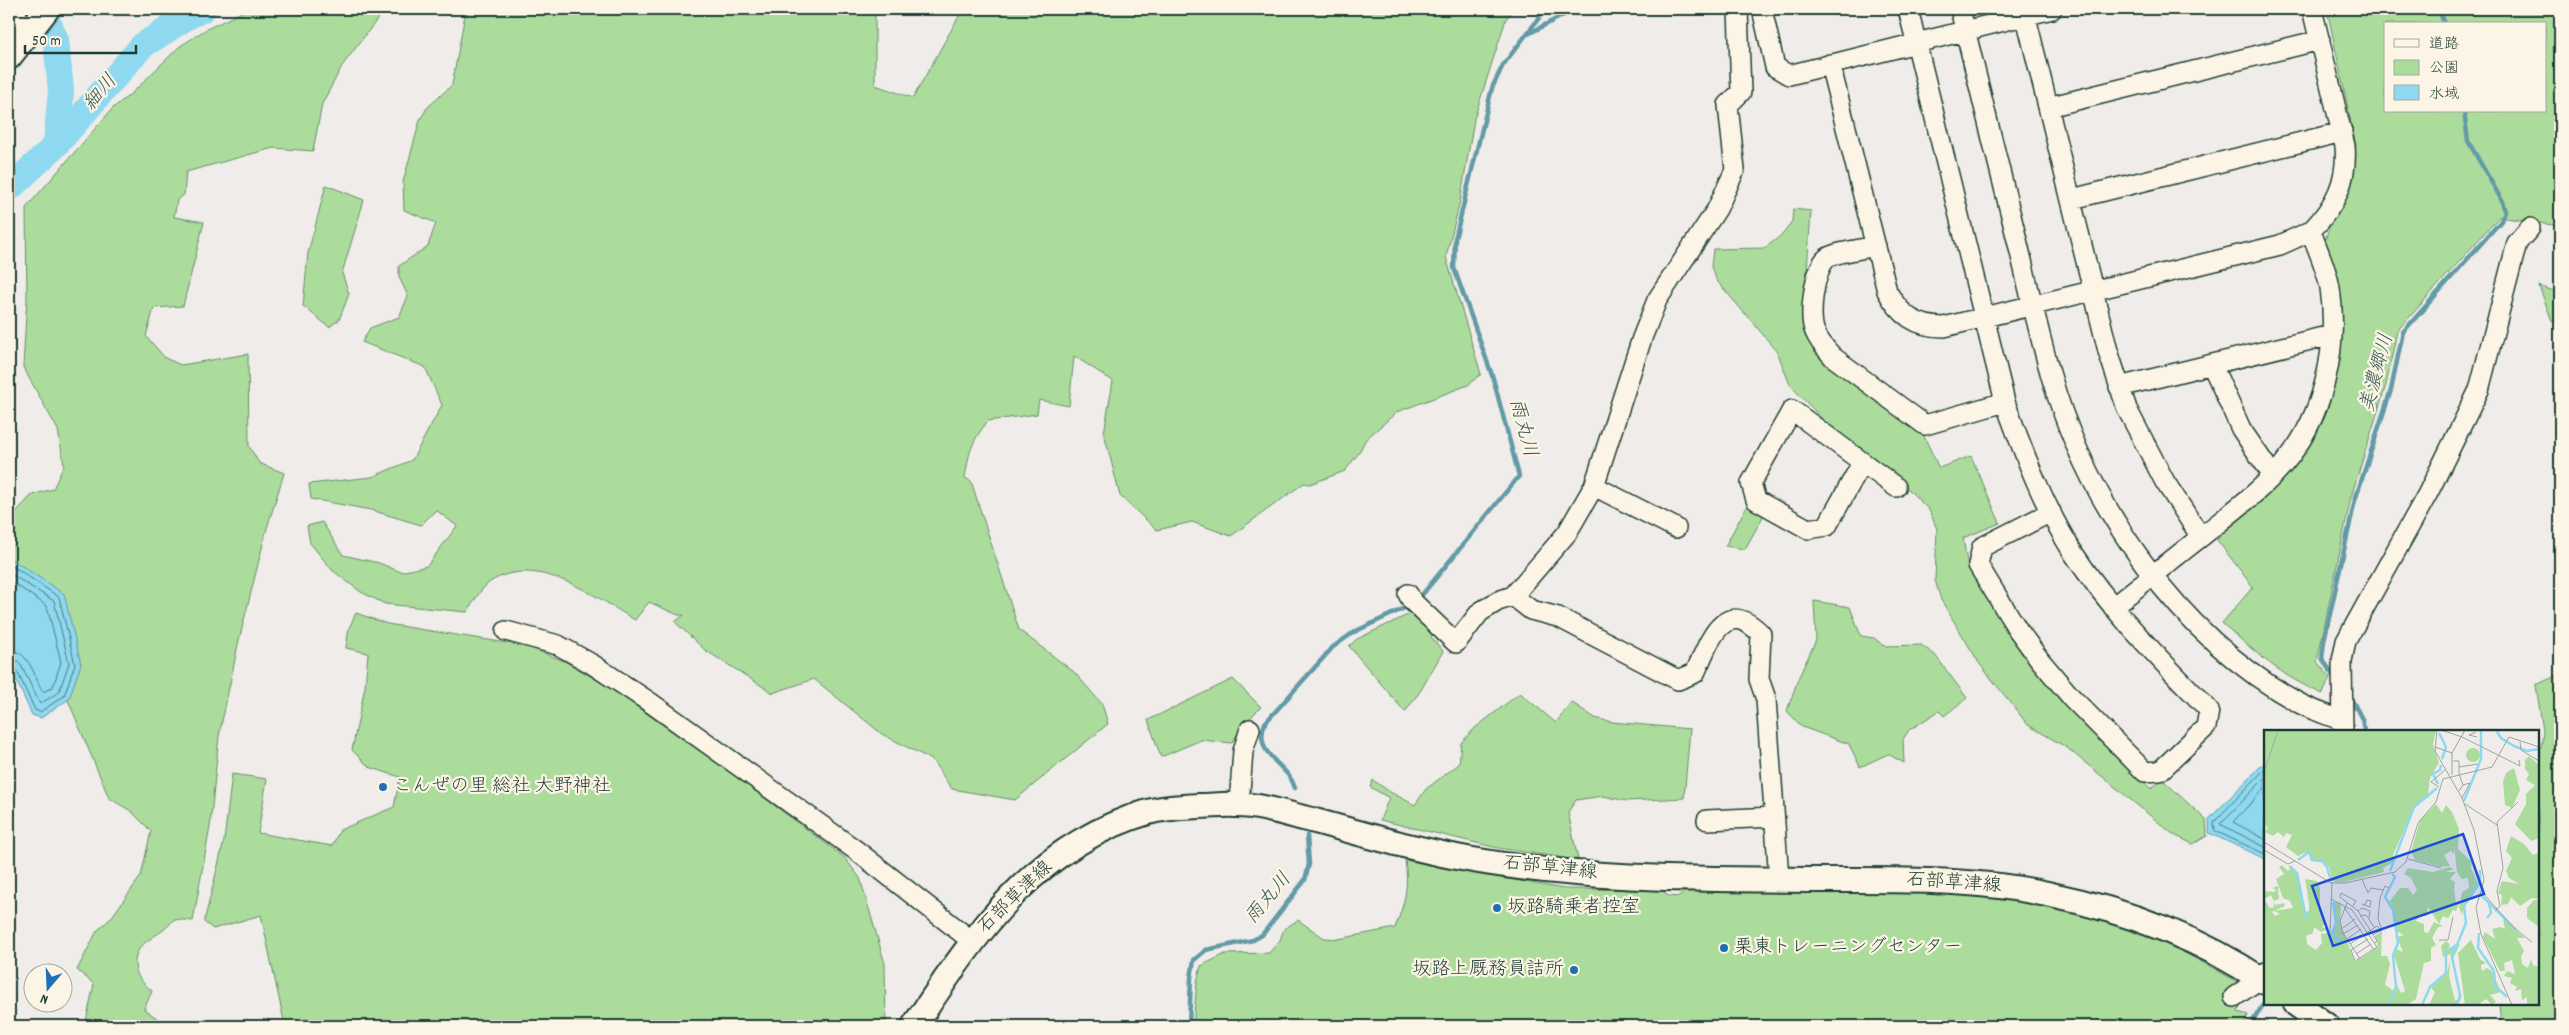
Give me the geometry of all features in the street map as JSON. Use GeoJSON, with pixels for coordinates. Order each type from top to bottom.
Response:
{"type":"FeatureCollection","features":[{"type":"Feature","properties":{"kind":"main road"},"geometry":{"type":"LineString","coordinates":[[20,42],[47,9]]}},
{"type":"Feature","properties":{"kind":"main road","name":"石部草津線"},"geometry":{"type":"LineString","coordinates":[[914,1026],[972,941],[1006,902],[1040,870],[1093,833],[1148,812],[1169,808],[1239,804],[1469,860],[1558,874],[1950,882],[2002,886],[2045,894],[2134,917],[2200,944],[2264,977]]}},
{"type":"Feature","properties":{"kind":"main road"},"geometry":{"type":"LineString","coordinates":[[2297,1005],[2327,1026]]}},
{"type":"Feature","properties":{"kind":"street"},"geometry":{"type":"LineString","coordinates":[[16,9],[20,42]]}},
{"type":"Feature","properties":{"kind":"street"},"geometry":{"type":"LineString","coordinates":[[1413,600],[1456,643],[1480,612],[1498,601],[1513,596],[1567,534],[1594,486],[1642,338],[1657,300],[1717,209],[1735,170],[1728,105],[1741,92],[1738,9]]}},
{"type":"Feature","properties":{"kind":"street"},"geometry":{"type":"LineString","coordinates":[[1762,9],[1775,66],[1789,75],[1966,30],[2025,12],[2052,9]]}},
{"type":"Feature","properties":{"kind":"street"},"geometry":{"type":"LineString","coordinates":[[1908,9],[2005,402],[2026,458],[2050,512],[2073,553],[2134,632],[2208,710],[2206,726],[2160,771],[2145,772],[2072,698],[2018,630],[1978,565],[1982,547],[2050,512]]}},
{"type":"Feature","properties":{"kind":"street"},"geometry":{"type":"LineString","coordinates":[[1960,9],[2051,377],[2079,453],[2118,527],[2152,575],[2178,605],[2210,637],[2253,672],[2300,704],[2343,726],[2342,661],[2346,641],[2428,493],[2479,390],[2517,243],[2530,228]]}},
{"type":"Feature","properties":{"kind":"street"},"geometry":{"type":"LineString","coordinates":[[1830,64],[1887,291],[1895,307],[1904,315],[1929,327],[1944,327],[2280,245],[2311,231],[2325,216],[2338,197],[2347,165],[2342,132],[2312,9]]}},
{"type":"Feature","properties":{"kind":"street"},"geometry":{"type":"LineString","coordinates":[[2025,12],[2095,289],[2108,351],[2119,388],[2126,409],[2142,441],[2165,482],[2200,537]]}},
{"type":"Feature","properties":{"kind":"street"},"geometry":{"type":"LineString","coordinates":[[2048,107],[2320,40]]}},
{"type":"Feature","properties":{"kind":"street"},"geometry":{"type":"LineString","coordinates":[[2072,199],[2342,132]]}},
{"type":"Feature","properties":{"kind":"street"},"geometry":{"type":"LineString","coordinates":[[2113,607],[2252,496],[2273,476],[2303,434],[2316,410],[2326,378],[2333,319],[2329,286],[2311,231]]}},
{"type":"Feature","properties":{"kind":"street"},"geometry":{"type":"LineString","coordinates":[[1876,246],[1828,257],[1818,269],[1812,313],[1814,331],[1821,343],[1833,357],[1924,425],[2005,402]]}},
{"type":"Feature","properties":{"kind":"street"},"geometry":{"type":"LineString","coordinates":[[2119,388],[2331,335]]}},
{"type":"Feature","properties":{"kind":"street"},"geometry":{"type":"LineString","coordinates":[[2212,365],[2241,429],[2273,476]]}},
{"type":"Feature","properties":{"kind":"street"},"geometry":{"type":"LineString","coordinates":[[1862,463],[1827,526],[1818,528],[1808,529],[1756,500],[1751,483],[1792,410],[1896,487]]}},
{"type":"Feature","properties":{"kind":"street"},"geometry":{"type":"LineString","coordinates":[[1594,486],[1676,528]]}},
{"type":"Feature","properties":{"kind":"street"},"geometry":{"type":"LineString","coordinates":[[1513,596],[1531,610],[1558,617],[1678,680],[1695,673],[1716,627],[1733,620],[1749,622],[1761,634],[1759,679],[1766,699],[1778,879]]}},
{"type":"Feature","properties":{"kind":"street"},"geometry":{"type":"LineString","coordinates":[[506,631],[558,645],[592,664],[857,851],[972,941]]}},
{"type":"Feature","properties":{"kind":"street"},"geometry":{"type":"LineString","coordinates":[[1239,804],[1243,751],[1250,729]]}},
{"type":"Feature","properties":{"kind":"street"},"geometry":{"type":"LineString","coordinates":[[1707,820],[1774,817]]}},
{"type":"Feature","properties":{"kind":"street"},"geometry":{"type":"LineString","coordinates":[[2234,997],[2264,977]]}},
{"type":"Feature","properties":{"kind":"green space"},"geometry":{"type":"Polygon","coordinates":[[[248,9],[385,9],[342,66],[322,104],[313,151],[273,148],[186,172],[184,195],[177,200],[174,217],[204,222],[183,306],[154,308],[146,336],[165,358],[181,365],[248,354],[249,446],[259,463],[284,473],[267,528],[239,640],[219,736],[210,827],[193,921],[174,919],[162,931],[143,944],[136,956],[135,965],[138,976],[152,991],[144,1009],[168,1026],[85,1026],[94,984],[77,970],[97,931],[111,918],[141,876],[151,831],[131,811],[109,798],[68,700],[81,663],[9,555],[16,512],[32,495],[53,489],[64,465],[58,430],[23,367],[27,298],[26,208],[113,108],[132,93],[179,47],[205,30],[248,9]]]}},
{"type":"Feature","properties":{"kind":"green space"},"geometry":{"type":"Polygon","coordinates":[[[466,9],[875,9],[875,85],[913,98],[963,9],[1514,9],[1506,19],[1474,119],[1461,197],[1446,257],[1481,374],[1468,385],[1397,412],[1366,439],[1358,454],[1345,471],[1310,484],[1304,483],[1231,536],[1192,522],[1157,530],[1120,496],[1104,433],[1113,381],[1074,356],[1069,406],[1039,400],[1037,414],[988,421],[972,448],[965,478],[971,481],[1019,630],[1074,672],[1102,704],[1108,724],[1015,800],[952,789],[932,760],[882,734],[814,679],[773,693],[705,650],[675,622],[684,615],[678,615],[649,602],[635,620],[565,581],[527,572],[508,574],[490,582],[480,592],[467,612],[385,604],[361,592],[332,570],[310,543],[307,526],[322,522],[343,555],[379,563],[401,572],[427,566],[457,526],[436,510],[421,525],[371,510],[311,499],[309,484],[372,477],[412,460],[442,405],[425,367],[362,342],[370,328],[399,317],[408,296],[399,277],[399,266],[428,246],[436,223],[404,210],[403,182],[420,120],[427,108],[452,85],[466,9]]]}},
{"type":"Feature","properties":{"kind":"green space"},"geometry":{"type":"Polygon","coordinates":[[[2327,9],[2560,9],[2560,226],[2499,217],[2397,331],[2386,385],[2351,497],[2317,662],[2330,677],[2323,694],[2308,688],[2282,672],[2257,654],[2222,623],[2253,587],[2217,540],[2251,506],[2329,391],[2323,248],[2330,224],[2348,197],[2356,146],[2327,9]]]}},
{"type":"Feature","properties":{"kind":"green space"},"geometry":{"type":"Polygon","coordinates":[[[326,185],[364,200],[342,273],[349,294],[339,320],[329,327],[303,306],[308,253],[326,185]]]}},
{"type":"Feature","properties":{"kind":"green space"},"geometry":{"type":"Polygon","coordinates":[[[1793,209],[1811,211],[1806,285],[1808,334],[1922,432],[1939,468],[1971,456],[2000,523],[1963,538],[1967,562],[2024,657],[2151,789],[2162,779],[2206,820],[2207,836],[2193,844],[2174,835],[2066,747],[2028,725],[1979,663],[1941,600],[1935,580],[1937,529],[1929,510],[1897,478],[1828,425],[1790,385],[1777,351],[1717,281],[1711,267],[1713,249],[1765,248],[1784,233],[1792,221],[1793,209]]]}},
{"type":"Feature","properties":{"kind":"green space"},"geometry":{"type":"Polygon","coordinates":[[[2539,286],[2560,293],[2560,324],[2552,321],[2539,286]]]}},
{"type":"Feature","properties":{"kind":"green space"},"geometry":{"type":"Polygon","coordinates":[[[1748,504],[1765,513],[1745,549],[1725,546],[1748,504]]]}},
{"type":"Feature","properties":{"kind":"green space"},"geometry":{"type":"Polygon","coordinates":[[[1814,601],[1850,607],[1861,636],[1874,638],[1884,646],[1921,645],[1935,655],[1967,698],[1944,716],[1939,711],[1909,730],[1903,739],[1904,763],[1888,754],[1860,767],[1849,744],[1802,727],[1787,711],[1798,679],[1816,640],[1814,601]]]}},
{"type":"Feature","properties":{"kind":"green space"},"geometry":{"type":"Polygon","coordinates":[[[1416,611],[1434,633],[1431,637],[1443,651],[1421,690],[1405,712],[1349,646],[1357,639],[1416,611]]]}},
{"type":"Feature","properties":{"kind":"green space"},"geometry":{"type":"Polygon","coordinates":[[[356,613],[387,624],[526,646],[564,661],[606,685],[717,763],[844,857],[860,878],[885,964],[886,1026],[285,1026],[261,915],[213,929],[204,922],[224,841],[232,774],[267,779],[258,833],[332,846],[340,830],[394,807],[400,777],[369,767],[352,750],[365,687],[368,653],[346,648],[349,628],[356,613]]]}},
{"type":"Feature","properties":{"kind":"green space"},"geometry":{"type":"Polygon","coordinates":[[[2560,674],[2560,1026],[2501,1026],[2499,1005],[2539,1005],[2539,763],[2543,731],[2536,685],[2560,674]]]}},
{"type":"Feature","properties":{"kind":"green space"},"geometry":{"type":"Polygon","coordinates":[[[1233,679],[1261,707],[1242,726],[1232,743],[1201,740],[1161,757],[1148,720],[1233,679]]]}},
{"type":"Feature","properties":{"kind":"green space"},"geometry":{"type":"Polygon","coordinates":[[[1520,693],[1556,723],[1571,702],[1595,718],[1612,722],[1690,729],[1684,798],[1627,801],[1603,796],[1576,800],[1568,812],[1578,860],[1498,848],[1380,820],[1389,798],[1370,787],[1373,780],[1390,792],[1415,805],[1426,789],[1459,764],[1461,743],[1475,728],[1520,693]]]}},
{"type":"Feature","properties":{"kind":"green space","name":"栗東トレーニングセンター"},"geometry":{"type":"Polygon","coordinates":[[[1405,860],[1564,889],[1662,890],[1668,896],[1679,897],[1685,890],[1910,892],[1996,897],[2024,901],[2081,913],[2127,928],[2171,946],[2255,993],[2241,1003],[2238,1012],[2248,1015],[2243,1026],[1193,1026],[1197,982],[1201,966],[1225,954],[1269,953],[1280,940],[1284,929],[1298,920],[1324,938],[1338,939],[1395,928],[1405,895],[1407,879],[1405,860]]]}},
{"type":"Feature","properties":{"kind":"water"},"geometry":{"type":"Polygon","coordinates":[[[13,560],[64,594],[81,664],[69,699],[41,718],[32,715],[9,664],[9,563],[13,560]]]}},
{"type":"Feature","properties":{"kind":"water"},"geometry":{"type":"Polygon","coordinates":[[[2264,763],[2264,859],[2209,833],[2209,819],[2264,763]]]}},
{"type":"Feature","properties":{"kind":"waterway"},"geometry":{"type":"LineString","coordinates":[[42,9],[56,40],[61,91],[56,145]]}},
{"type":"Feature","properties":{"kind":"waterway","name":"細川"},"geometry":{"type":"LineString","coordinates":[[9,189],[56,145],[142,46],[203,9]]}},
{"type":"Feature","properties":{"kind":"waterway","name":"雨丸川"},"geometry":{"type":"LineString","coordinates":[[1417,601],[1519,476],[1493,378],[1454,268],[1455,239],[1492,88],[1503,65],[1539,18],[1541,9]]}},
{"type":"Feature","properties":{"kind":"waterway"},"geometry":{"type":"LineString","coordinates":[[1528,34],[1575,9]]}},
{"type":"Feature","properties":{"kind":"waterway","name":"美濃郷川"},"geometry":{"type":"LineString","coordinates":[[2439,9],[2443,22]]}},
{"type":"Feature","properties":{"kind":"waterway","name":"美濃郷川"},"geometry":{"type":"LineString","coordinates":[[2334,677],[2322,658],[2324,641],[2355,500],[2391,390],[2403,332],[2501,221],[2505,211],[2501,199],[2468,141],[2464,112]]}},
{"type":"Feature","properties":{"kind":"waterway","name":"雨丸川"},"geometry":{"type":"LineString","coordinates":[[1295,788],[1286,772],[1263,744],[1262,734],[1265,723],[1333,647],[1354,632],[1411,605]]}},
{"type":"Feature","properties":{"kind":"waterway","name":"美濃郷川"},"geometry":{"type":"LineString","coordinates":[[2352,700],[2362,719],[2364,730]]}},
{"type":"Feature","properties":{"kind":"waterway","name":"雨丸川"},"geometry":{"type":"LineString","coordinates":[[1189,1026],[1191,978],[1194,960],[1206,950],[1253,940],[1262,935],[1305,880],[1309,864],[1307,836]]}},
{"type":"Feature","properties":{"kind":"waterway","name":"美濃郷川"},"geometry":{"type":"LineString","coordinates":[[2250,1026],[2264,1003]]}},
{"type":"Feature","properties":{"kind":"place","name":"こんぜの里 総社 大野神社"},"geometry":{"type":"Point","coordinates":[383,787]}},
{"type":"Feature","properties":{"kind":"place","name":"坂路騎乗者控室"},"geometry":{"type":"Point","coordinates":[1497,908]}},
{"type":"Feature","properties":{"kind":"place","name":"栗東トレーニングセンター"},"geometry":{"type":"Point","coordinates":[1724,948]}},
{"type":"Feature","properties":{"kind":"place","name":"坂路上厩務員詰所"},"geometry":{"type":"Point","coordinates":[1574,970]}}]}
